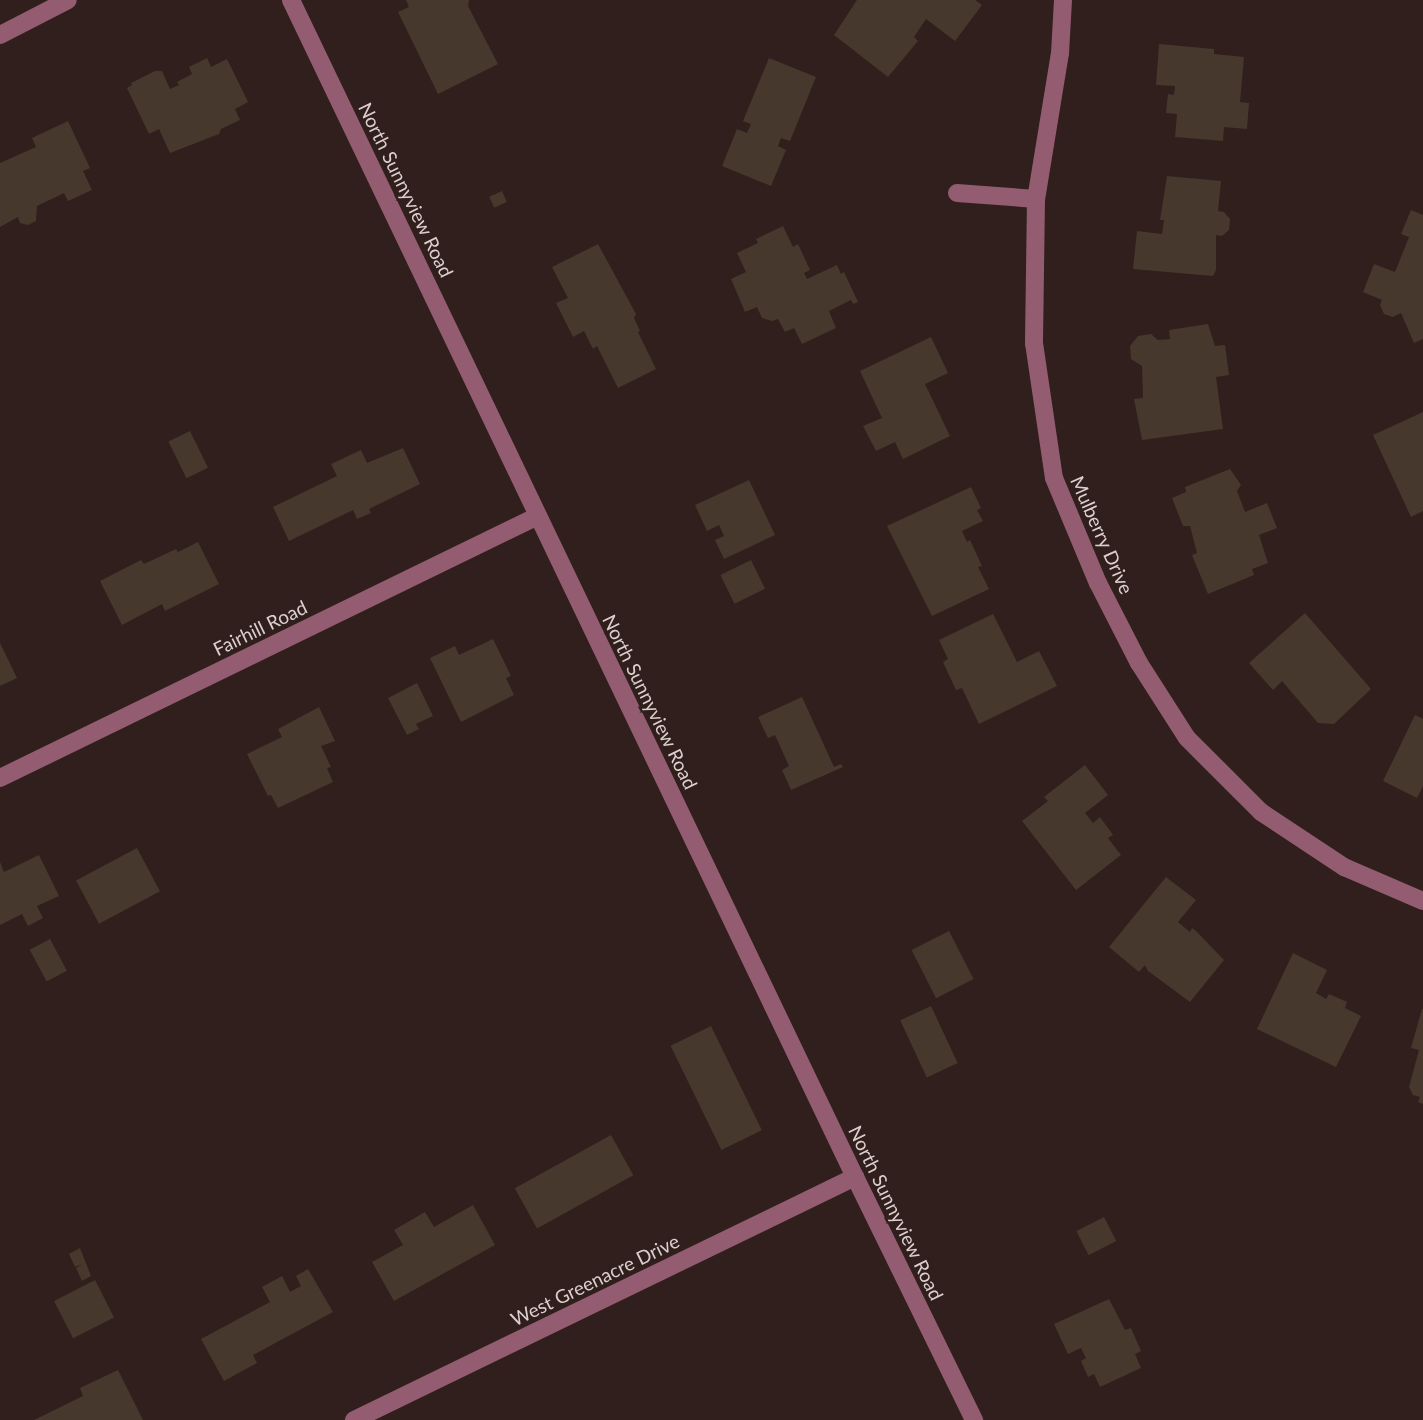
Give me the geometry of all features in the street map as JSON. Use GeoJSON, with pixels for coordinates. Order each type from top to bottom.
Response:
{"type":"FeatureCollection","features":[{"type":"Feature","properties":{"kind":"street"},"geometry":{"type":"LineString","coordinates":[[0,36],[68,0]]}},
{"type":"Feature","properties":{"kind":"street","name":"North Sunnyview Road"},"geometry":{"type":"LineString","coordinates":[[291,0],[974,1420]]}},
{"type":"Feature","properties":{"kind":"street","name":"Mulberry Drive"},"geometry":{"type":"LineString","coordinates":[[1063,0],[1060,53],[1036,199],[1034,343],[1054,478],[1098,583],[1139,663],[1187,738],[1261,812],[1344,866],[1423,901]]}},
{"type":"Feature","properties":{"kind":"street"},"geometry":{"type":"LineString","coordinates":[[957,193],[1036,199]]}},
{"type":"Feature","properties":{"kind":"street","name":"Fairhill Road"},"geometry":{"type":"LineString","coordinates":[[0,778],[538,516]]}},
{"type":"Feature","properties":{"kind":"street","name":"West Greenacre Drive"},"geometry":{"type":"LineString","coordinates":[[354,1420],[855,1177]]}},
{"type":"Feature","properties":{"kind":"building"},"geometry":{"type":"Polygon","coordinates":[[[406,0],[469,0],[468,6],[498,64],[438,94],[398,12],[409,7],[406,0]]]}},
{"type":"Feature","properties":{"kind":"building"},"geometry":{"type":"Polygon","coordinates":[[[857,0],[975,0],[982,5],[955,41],[926,19],[914,37],[918,41],[888,77],[834,35],[857,0]]]}},
{"type":"Feature","properties":{"kind":"building"},"geometry":{"type":"Polygon","coordinates":[[[1159,44],[1214,49],[1214,54],[1244,57],[1240,102],[1249,103],[1247,129],[1224,127],[1223,141],[1175,137],[1177,114],[1166,113],[1168,94],[1174,95],[1175,86],[1156,85],[1159,44]]]}},
{"type":"Feature","properties":{"kind":"building"},"geometry":{"type":"Polygon","coordinates":[[[207,58],[211,67],[227,59],[248,102],[235,109],[240,120],[221,129],[219,134],[170,153],[159,129],[149,134],[127,88],[131,83],[155,71],[162,71],[170,89],[192,74],[189,67],[207,58]]]}},
{"type":"Feature","properties":{"kind":"building"},"geometry":{"type":"Polygon","coordinates":[[[769,58],[816,77],[790,141],[781,138],[778,146],[786,150],[771,186],[722,166],[737,129],[747,133],[751,124],[743,121],[769,58]]]}},
{"type":"Feature","properties":{"kind":"building"},"geometry":{"type":"Polygon","coordinates":[[[68,121],[90,168],[83,171],[92,190],[68,201],[64,193],[37,206],[36,221],[28,225],[20,223],[18,217],[0,227],[0,163],[36,147],[32,138],[68,121]]]}},
{"type":"Feature","properties":{"kind":"building"},"geometry":{"type":"Polygon","coordinates":[[[1167,176],[1221,181],[1218,211],[1224,212],[1230,219],[1229,230],[1222,236],[1216,235],[1216,270],[1213,276],[1133,269],[1137,231],[1162,234],[1164,220],[1160,220],[1167,176]]]}},
{"type":"Feature","properties":{"kind":"building"},"geometry":{"type":"Polygon","coordinates":[[[502,191],[507,202],[494,208],[489,197],[502,191]]]}},
{"type":"Feature","properties":{"kind":"building"},"geometry":{"type":"Polygon","coordinates":[[[1411,210],[1423,215],[1423,339],[1414,343],[1401,313],[1393,317],[1384,314],[1380,305],[1382,300],[1363,292],[1374,264],[1395,272],[1409,237],[1401,234],[1411,210]]]}},
{"type":"Feature","properties":{"kind":"building"},"geometry":{"type":"Polygon","coordinates":[[[783,226],[793,247],[798,244],[810,270],[804,273],[807,279],[837,265],[841,274],[844,272],[858,302],[853,304],[851,300],[829,311],[836,328],[802,344],[794,328],[785,332],[778,319],[772,321],[762,318],[757,307],[745,312],[731,279],[746,272],[737,253],[758,243],[756,239],[783,226]]]}},
{"type":"Feature","properties":{"kind":"building"},"geometry":{"type":"Polygon","coordinates":[[[598,244],[636,314],[634,318],[640,331],[638,332],[656,369],[618,388],[597,346],[593,349],[584,331],[573,337],[556,303],[568,298],[552,267],[598,244]]]}},
{"type":"Feature","properties":{"kind":"building"},"geometry":{"type":"Polygon","coordinates":[[[1208,324],[1215,346],[1225,345],[1229,375],[1216,377],[1223,429],[1142,440],[1134,399],[1143,398],[1142,366],[1131,359],[1130,346],[1138,336],[1151,334],[1158,340],[1170,339],[1169,330],[1208,324]]]}},
{"type":"Feature","properties":{"kind":"building"},"geometry":{"type":"Polygon","coordinates":[[[931,337],[948,373],[925,384],[950,436],[903,459],[895,442],[876,451],[863,426],[882,418],[860,371],[931,337]]]}},
{"type":"Feature","properties":{"kind":"building"},"geometry":{"type":"Polygon","coordinates":[[[1423,412],[1423,511],[1411,517],[1373,435],[1423,412]]]}},
{"type":"Feature","properties":{"kind":"building"},"geometry":{"type":"Polygon","coordinates":[[[190,431],[208,468],[186,478],[168,442],[190,431]]]}},
{"type":"Feature","properties":{"kind":"building"},"geometry":{"type":"Polygon","coordinates":[[[403,448],[420,484],[369,509],[371,513],[357,519],[353,510],[289,541],[273,507],[337,476],[331,464],[361,450],[367,463],[403,448]]]}},
{"type":"Feature","properties":{"kind":"building"},"geometry":{"type":"Polygon","coordinates":[[[1230,469],[1241,485],[1237,491],[1245,512],[1267,503],[1277,528],[1259,535],[1268,563],[1252,569],[1254,575],[1208,594],[1192,555],[1197,553],[1190,526],[1183,526],[1172,498],[1186,492],[1185,487],[1230,469]]]}},
{"type":"Feature","properties":{"kind":"building"},"geometry":{"type":"Polygon","coordinates":[[[749,480],[775,535],[724,559],[715,540],[724,536],[719,525],[707,531],[695,505],[749,480]]]}},
{"type":"Feature","properties":{"kind":"building"},"geometry":{"type":"Polygon","coordinates":[[[971,487],[981,508],[977,510],[983,521],[962,531],[967,542],[970,540],[982,566],[978,567],[989,589],[932,616],[887,526],[971,487]]]}},
{"type":"Feature","properties":{"kind":"building"},"geometry":{"type":"Polygon","coordinates":[[[198,542],[219,584],[165,611],[162,604],[122,625],[100,581],[141,560],[144,564],[198,542]]]}},
{"type":"Feature","properties":{"kind":"building"},"geometry":{"type":"Polygon","coordinates":[[[751,560],[765,589],[734,604],[720,575],[751,560]]]}},
{"type":"Feature","properties":{"kind":"building"},"geometry":{"type":"Polygon","coordinates":[[[1305,613],[1371,689],[1334,724],[1318,723],[1282,681],[1273,690],[1249,663],[1305,613]]]}},
{"type":"Feature","properties":{"kind":"building"},"geometry":{"type":"Polygon","coordinates":[[[993,614],[1017,662],[1039,651],[1057,686],[979,724],[962,688],[956,690],[943,662],[948,659],[939,640],[993,614]]]}},
{"type":"Feature","properties":{"kind":"building"},"geometry":{"type":"Polygon","coordinates":[[[493,639],[511,676],[506,678],[514,695],[461,722],[430,658],[455,646],[459,655],[493,639]]]}},
{"type":"Feature","properties":{"kind":"building"},"geometry":{"type":"Polygon","coordinates":[[[0,643],[17,678],[0,686],[0,643]]]}},
{"type":"Feature","properties":{"kind":"building"},"geometry":{"type":"Polygon","coordinates":[[[417,683],[433,716],[416,724],[419,729],[407,735],[388,698],[417,683]]]}},
{"type":"Feature","properties":{"kind":"building"},"geometry":{"type":"Polygon","coordinates":[[[802,697],[834,767],[841,764],[843,767],[791,790],[782,770],[789,766],[775,735],[768,738],[758,717],[802,697]]]}},
{"type":"Feature","properties":{"kind":"building"},"geometry":{"type":"Polygon","coordinates":[[[319,707],[335,741],[321,746],[331,767],[327,768],[333,782],[278,808],[271,795],[268,796],[247,754],[282,737],[278,729],[319,707]]]}},
{"type":"Feature","properties":{"kind":"building"},"geometry":{"type":"Polygon","coordinates":[[[1415,715],[1423,719],[1423,786],[1417,798],[1383,781],[1415,715]]]}},
{"type":"Feature","properties":{"kind":"building"},"geometry":{"type":"Polygon","coordinates":[[[1085,765],[1108,795],[1085,813],[1093,823],[1100,817],[1113,835],[1108,838],[1121,855],[1076,890],[1022,821],[1048,801],[1044,797],[1085,765]]]}},
{"type":"Feature","properties":{"kind":"building"},"geometry":{"type":"Polygon","coordinates":[[[137,848],[160,891],[99,924],[76,880],[137,848]]]}},
{"type":"Feature","properties":{"kind":"building"},"geometry":{"type":"Polygon","coordinates":[[[39,855],[59,896],[37,906],[43,918],[28,926],[22,914],[0,925],[0,862],[4,872],[39,855]]]}},
{"type":"Feature","properties":{"kind":"building"},"geometry":{"type":"Polygon","coordinates":[[[1166,877],[1196,900],[1178,922],[1190,932],[1192,928],[1195,930],[1224,960],[1190,1002],[1148,971],[1145,965],[1139,972],[1109,947],[1166,877]]]}},
{"type":"Feature","properties":{"kind":"building"},"geometry":{"type":"Polygon","coordinates":[[[949,931],[974,979],[936,998],[912,950],[949,931]]]}},
{"type":"Feature","properties":{"kind":"building"},"geometry":{"type":"Polygon","coordinates":[[[50,939],[67,971],[47,982],[30,950],[50,939]]]}},
{"type":"Feature","properties":{"kind":"building"},"geometry":{"type":"Polygon","coordinates":[[[1293,953],[1327,970],[1316,993],[1326,999],[1329,994],[1347,1002],[1345,1008],[1361,1016],[1336,1067],[1257,1029],[1293,953]]]}},
{"type":"Feature","properties":{"kind":"building"},"geometry":{"type":"Polygon","coordinates":[[[931,1006],[958,1063],[927,1077],[900,1020],[931,1006]]]}},
{"type":"Feature","properties":{"kind":"building"},"geometry":{"type":"Polygon","coordinates":[[[1422,1009],[1423,1104],[1418,1102],[1420,1097],[1413,1095],[1409,1087],[1419,1050],[1411,1048],[1422,1009]]]}},
{"type":"Feature","properties":{"kind":"building"},"geometry":{"type":"Polygon","coordinates":[[[711,1026],[762,1130],[721,1150],[671,1046],[711,1026]]]}},
{"type":"Feature","properties":{"kind":"building"},"geometry":{"type":"Polygon","coordinates":[[[611,1135],[633,1175],[537,1229],[515,1188],[611,1135]]]}},
{"type":"Feature","properties":{"kind":"building"},"geometry":{"type":"Polygon","coordinates":[[[473,1205],[495,1245],[394,1301],[372,1262],[403,1245],[394,1230],[425,1212],[434,1227],[473,1205]]]}},
{"type":"Feature","properties":{"kind":"building"},"geometry":{"type":"Polygon","coordinates":[[[1104,1217],[1116,1241],[1089,1255],[1076,1231],[1104,1217]]]}},
{"type":"Feature","properties":{"kind":"building"},"geometry":{"type":"Polygon","coordinates":[[[80,1248],[91,1276],[82,1281],[76,1268],[83,1264],[75,1267],[69,1254],[80,1248]]]}},
{"type":"Feature","properties":{"kind":"building"},"geometry":{"type":"Polygon","coordinates":[[[308,1269],[333,1312],[253,1355],[257,1363],[224,1381],[201,1339],[270,1302],[262,1287],[282,1276],[290,1292],[301,1286],[296,1276],[308,1269]]]}},
{"type":"Feature","properties":{"kind":"building"},"geometry":{"type":"Polygon","coordinates":[[[95,1280],[114,1317],[73,1338],[54,1301],[95,1280]]]}},
{"type":"Feature","properties":{"kind":"building"},"geometry":{"type":"Polygon","coordinates":[[[1109,1299],[1125,1330],[1131,1328],[1141,1351],[1135,1354],[1141,1368],[1100,1387],[1094,1374],[1088,1377],[1081,1361],[1086,1358],[1081,1348],[1068,1354],[1054,1324],[1109,1299]]]}},
{"type":"Feature","properties":{"kind":"building"},"geometry":{"type":"Polygon","coordinates":[[[118,1370],[143,1420],[34,1420],[83,1396],[80,1388],[118,1370]]]}}]}
